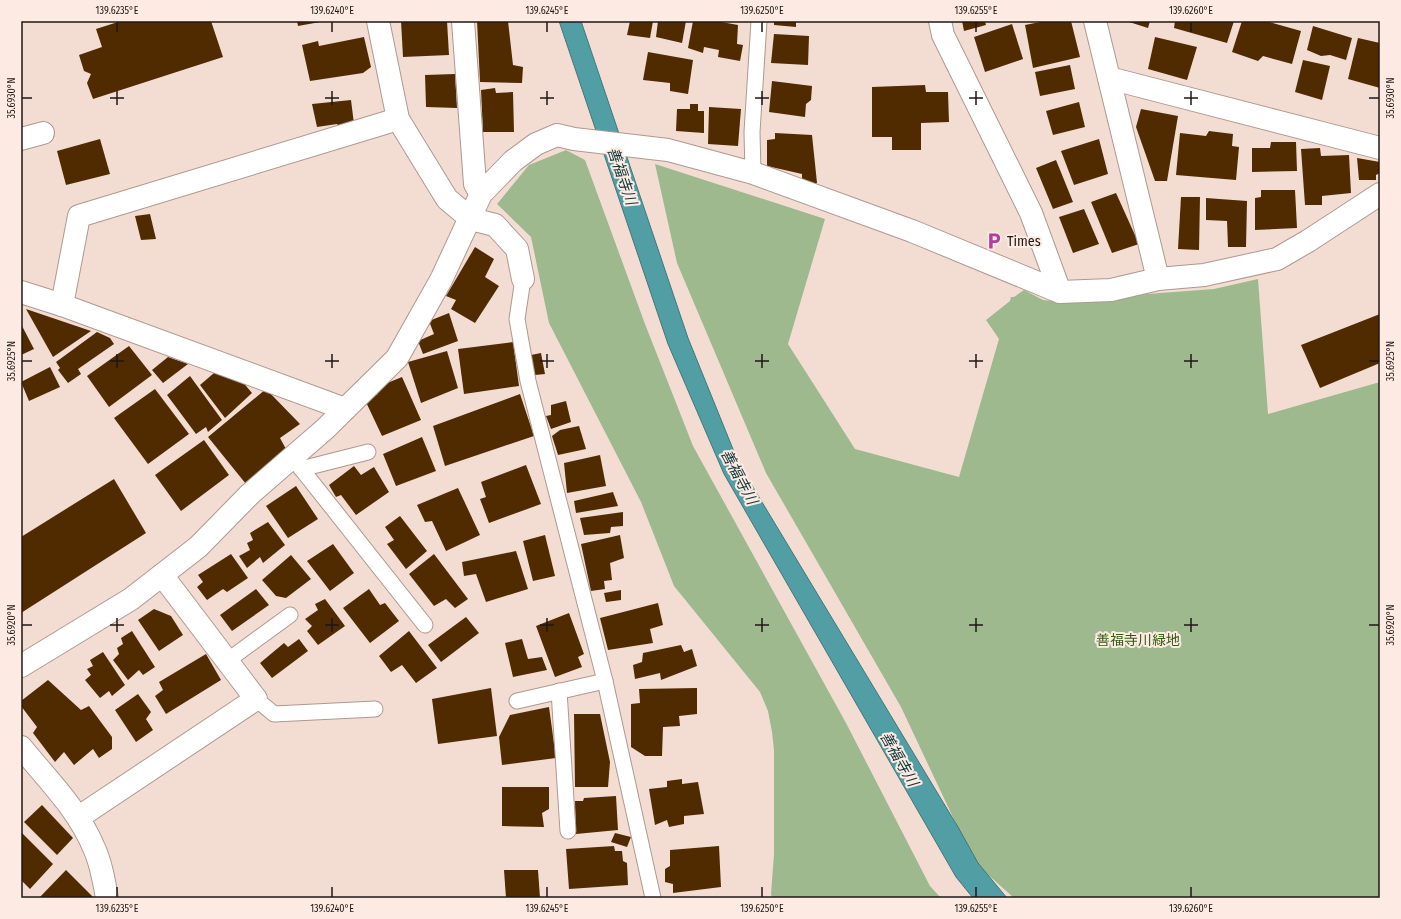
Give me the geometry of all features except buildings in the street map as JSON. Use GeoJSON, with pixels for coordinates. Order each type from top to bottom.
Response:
{"type":"FeatureCollection","features":[{"type":"Feature","properties":{"kind":"street"},"geometry":{"type":"LineString","coordinates":[[378,21],[398,119],[447,199],[471,219],[496,225],[517,249],[523,279]]}},
{"type":"Feature","properties":{"kind":"street"},"geometry":{"type":"LineString","coordinates":[[463,21],[475,184],[481,194]]}},
{"type":"Feature","properties":{"kind":"street"},"geometry":{"type":"LineString","coordinates":[[940,21],[943,35],[1031,213],[1060,292]]}},
{"type":"Feature","properties":{"kind":"street"},"geometry":{"type":"LineString","coordinates":[[1096,21],[1158,279]]}},
{"type":"Feature","properties":{"kind":"street"},"geometry":{"type":"LineString","coordinates":[[1109,78],[1380,148]]}},
{"type":"Feature","properties":{"kind":"street"},"geometry":{"type":"LineString","coordinates":[[62,304],[79,216],[398,119]]}},
{"type":"Feature","properties":{"kind":"street"},"geometry":{"type":"LineString","coordinates":[[21,140],[43,133]]}},
{"type":"Feature","properties":{"kind":"street"},"geometry":{"type":"LineString","coordinates":[[21,666],[131,599],[198,547],[250,494],[297,463],[346,409],[397,358],[441,280],[471,219],[481,194],[513,161],[536,144],[557,135],[574,139],[668,150],[752,173],[912,231],[1060,292],[1111,290],[1158,279],[1204,275],[1277,259],[1378,200]]}},
{"type":"Feature","properties":{"kind":"street"},"geometry":{"type":"LineString","coordinates":[[21,292],[62,304],[346,409]]}},
{"type":"Feature","properties":{"kind":"street"},"geometry":{"type":"LineString","coordinates":[[78,817],[256,699],[162,575]]}},
{"type":"Feature","properties":{"kind":"street"},"geometry":{"type":"LineString","coordinates":[[21,747],[78,817],[95,848],[102,872],[107,898]]}},
{"type":"Feature","properties":{"kind":"lane"},"geometry":{"type":"LineString","coordinates":[[752,173],[752,132],[760,21]]}},
{"type":"Feature","properties":{"kind":"lane"},"geometry":{"type":"LineString","coordinates":[[523,279],[517,319],[528,381],[605,681],[653,898]]}},
{"type":"Feature","properties":{"kind":"lane"},"geometry":{"type":"LineString","coordinates":[[368,452],[297,463],[425,625]]}},
{"type":"Feature","properties":{"kind":"lane"},"geometry":{"type":"LineString","coordinates":[[227,661],[290,615]]}},
{"type":"Feature","properties":{"kind":"lane"},"geometry":{"type":"LineString","coordinates":[[517,701],[605,681]]}},
{"type":"Feature","properties":{"kind":"lane"},"geometry":{"type":"LineString","coordinates":[[559,691],[568,831]]}},
{"type":"Feature","properties":{"kind":"lane"},"geometry":{"type":"LineString","coordinates":[[256,699],[274,714],[375,709]]}},
{"type":"Feature","properties":{"kind":"green space"},"geometry":{"type":"Polygon","coordinates":[[[566,150],[585,160],[645,324],[693,446],[846,723],[930,886],[941,898],[772,898],[774,854],[774,750],[768,711],[760,692],[674,586],[641,502],[549,323],[531,237],[497,204],[529,165],[566,150]]]}},
{"type":"Feature","properties":{"kind":"green space","name":"善福寺川緑地"},"geometry":{"type":"Polygon","coordinates":[[[655,164],[825,219],[788,344],[855,449],[959,477],[999,339],[986,320],[1010,301],[1011,297],[1014,297],[1024,290],[1043,300],[1053,301],[1214,289],[1258,279],[1268,414],[1380,382],[1380,898],[1014,898],[974,862],[901,707],[766,473],[677,263],[655,164]]]}},
{"type":"Feature","properties":{"kind":"water","name":"善福寺川"},"geometry":{"type":"Polygon","coordinates":[[[559,21],[581,21],[688,338],[739,464],[958,827],[978,863],[1007,898],[973,898],[956,877],[724,474],[668,344],[559,21]]]}},
{"type":"Feature","properties":{"kind":"place","name":"Times"},"geometry":{"type":"Point","coordinates":[994,241]}}]}
